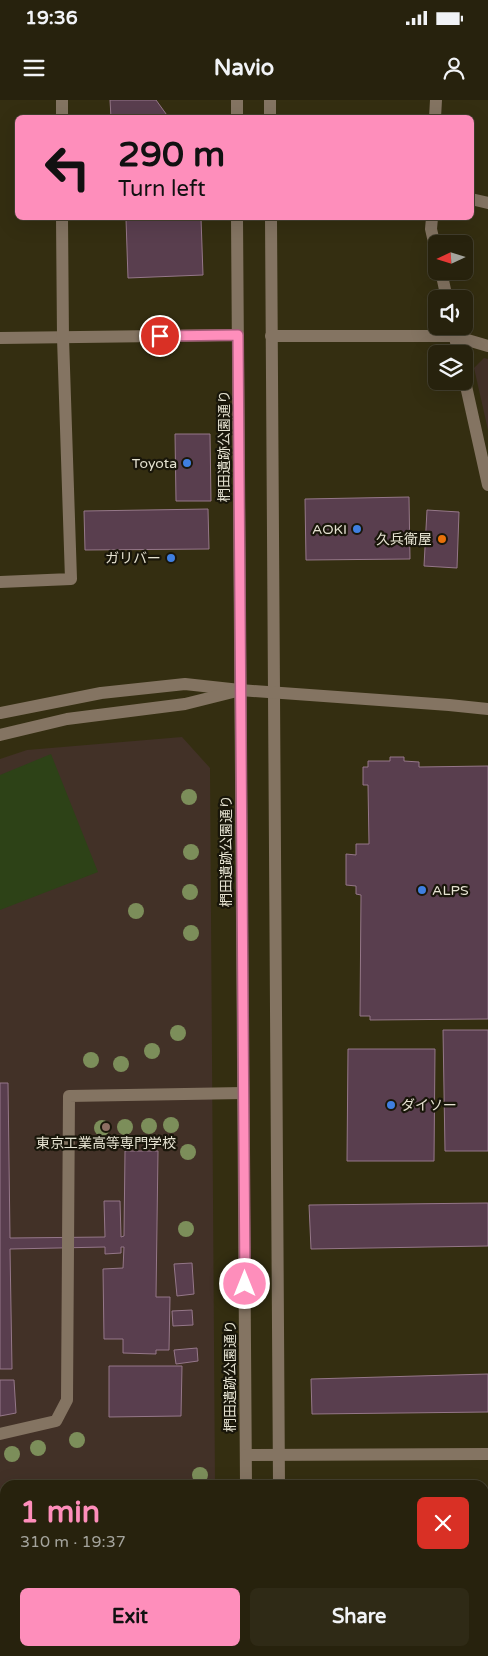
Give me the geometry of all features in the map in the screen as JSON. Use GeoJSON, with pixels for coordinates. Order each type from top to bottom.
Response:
{"type":"FeatureCollection","features":[{"type":"Feature","properties":{"kind":"street"},"geometry":{"type":"LineString","coordinates":[[62,100],[62,115]]}},
{"type":"Feature","properties":{"kind":"street"},"geometry":{"type":"LineString","coordinates":[[237,100],[237,115]]}},
{"type":"Feature","properties":{"kind":"street"},"geometry":{"type":"LineString","coordinates":[[270,100],[270,115]]}},
{"type":"Feature","properties":{"kind":"street"},"geometry":{"type":"LineString","coordinates":[[435,115],[436,100]]}},
{"type":"Feature","properties":{"kind":"street"},"geometry":{"type":"LineString","coordinates":[[474,200],[488,203]]}},
{"type":"Feature","properties":{"kind":"street"},"geometry":{"type":"LineString","coordinates":[[0,582],[71,580],[63,338],[62,220]]}},
{"type":"Feature","properties":{"kind":"street","name":"椚田遺跡公園通り"},"geometry":{"type":"LineString","coordinates":[[237,220],[246,1480]]}},
{"type":"Feature","properties":{"kind":"street"},"geometry":{"type":"LineString","coordinates":[[271,220],[279,1480]]}},
{"type":"Feature","properties":{"kind":"street"},"geometry":{"type":"LineString","coordinates":[[432,220],[433,235]]}},
{"type":"Feature","properties":{"kind":"street"},"geometry":{"type":"LineString","coordinates":[[271,336],[428,332]]}},
{"type":"Feature","properties":{"kind":"street"},"geometry":{"type":"LineString","coordinates":[[0,338],[238,335]]}},
{"type":"Feature","properties":{"kind":"street"},"geometry":{"type":"LineString","coordinates":[[463,335],[488,346]]}},
{"type":"Feature","properties":{"kind":"street"},"geometry":{"type":"LineString","coordinates":[[467,390],[488,485]]}},
{"type":"Feature","properties":{"kind":"street"},"geometry":{"type":"LineString","coordinates":[[0,713],[101,693],[185,684],[488,709]]}},
{"type":"Feature","properties":{"kind":"street"},"geometry":{"type":"LineString","coordinates":[[0,735],[67,719],[185,704],[240,690]]}},
{"type":"Feature","properties":{"kind":"street"},"geometry":{"type":"LineString","coordinates":[[0,1434],[56,1422],[67,1400],[69,1096],[243,1093]]}},
{"type":"Feature","properties":{"kind":"street"},"geometry":{"type":"LineString","coordinates":[[246,1455],[488,1454]]}},
{"type":"Feature","properties":{"kind":"shaded area"},"geometry":{"type":"Polygon","coordinates":[[[484,358],[488,359],[488,430],[474,368],[484,358]]]}},
{"type":"Feature","properties":{"kind":"shaded area","name":"東京工業高等専門学校"},"geometry":{"type":"Polygon","coordinates":[[[182,737],[210,768],[215,1480],[0,1480],[0,759],[27,750],[182,737]]]}},
{"type":"Feature","properties":{"kind":"green space"},"geometry":{"type":"Polygon","coordinates":[[[51,754],[98,872],[0,910],[0,775],[51,754]]]}},
{"type":"Feature","properties":{"kind":"building"},"geometry":{"type":"Polygon","coordinates":[[[110,100],[156,100],[167,115],[111,115],[110,100]]]}},
{"type":"Feature","properties":{"kind":"building"},"geometry":{"type":"Polygon","coordinates":[[[126,220],[201,220],[203,275],[128,278],[126,220]]]}},
{"type":"Feature","properties":{"kind":"building"},"geometry":{"type":"Polygon","coordinates":[[[175,434],[210,434],[211,501],[176,501],[175,434]]]}},
{"type":"Feature","properties":{"kind":"building","name":"AOKI"},"geometry":{"type":"Polygon","coordinates":[[[409,497],[410,559],[306,560],[305,499],[409,497]]]}},
{"type":"Feature","properties":{"kind":"building"},"geometry":{"type":"Polygon","coordinates":[[[208,509],[209,549],[85,550],[84,511],[208,509]]]}},
{"type":"Feature","properties":{"kind":"building","name":"久兵衛屋"},"geometry":{"type":"Polygon","coordinates":[[[427,510],[459,512],[457,568],[424,566],[427,510]]]}},
{"type":"Feature","properties":{"kind":"building","name":"ALPS"},"geometry":{"type":"Polygon","coordinates":[[[390,757],[404,757],[404,761],[419,762],[419,767],[488,766],[488,1019],[370,1020],[370,1016],[360,1016],[361,895],[356,894],[356,886],[346,885],[346,854],[356,855],[356,844],[369,844],[368,785],[363,785],[363,767],[368,767],[368,761],[390,761],[390,757]]]}},
{"type":"Feature","properties":{"kind":"building"},"geometry":{"type":"Polygon","coordinates":[[[443,1030],[488,1030],[488,1151],[445,1151],[443,1030]]]}},
{"type":"Feature","properties":{"kind":"building","name":"ダイソー"},"geometry":{"type":"Polygon","coordinates":[[[348,1049],[435,1049],[434,1161],[347,1161],[348,1049]]]}},
{"type":"Feature","properties":{"kind":"building"},"geometry":{"type":"Polygon","coordinates":[[[0,1083],[8,1083],[10,1238],[105,1237],[104,1201],[120,1201],[121,1237],[124,1236],[125,1151],[158,1151],[156,1297],[170,1297],[169,1350],[156,1350],[156,1354],[123,1353],[123,1339],[104,1339],[103,1269],[123,1268],[124,1247],[121,1247],[121,1253],[105,1254],[105,1247],[10,1249],[12,1369],[0,1369],[0,1083]]]}},
{"type":"Feature","properties":{"kind":"building"},"geometry":{"type":"Polygon","coordinates":[[[488,1203],[488,1246],[311,1249],[309,1205],[488,1203]]]}},
{"type":"Feature","properties":{"kind":"building"},"geometry":{"type":"Polygon","coordinates":[[[192,1263],[194,1294],[177,1296],[174,1264],[192,1263]]]}},
{"type":"Feature","properties":{"kind":"building"},"geometry":{"type":"Polygon","coordinates":[[[192,1310],[193,1325],[173,1326],[172,1311],[192,1310]]]}},
{"type":"Feature","properties":{"kind":"building"},"geometry":{"type":"Polygon","coordinates":[[[197,1348],[198,1361],[176,1364],[174,1350],[197,1348]]]}},
{"type":"Feature","properties":{"kind":"building"},"geometry":{"type":"Polygon","coordinates":[[[109,1366],[182,1366],[181,1416],[109,1417],[109,1366]]]}},
{"type":"Feature","properties":{"kind":"building"},"geometry":{"type":"Polygon","coordinates":[[[488,1374],[488,1412],[312,1414],[311,1379],[488,1374]]]}},
{"type":"Feature","properties":{"kind":"building"},"geometry":{"type":"Polygon","coordinates":[[[0,1380],[14,1380],[16,1413],[0,1416],[0,1380]]]}},
{"type":"Feature","properties":{"kind":"place","name":"Toyota"},"geometry":{"type":"Point","coordinates":[187,463]}},
{"type":"Feature","properties":{"kind":"place","name":"AOKI"},"geometry":{"type":"Point","coordinates":[357,529]}},
{"type":"Feature","properties":{"kind":"place","name":"久兵衛屋"},"geometry":{"type":"Point","coordinates":[442,539]}},
{"type":"Feature","properties":{"kind":"place","name":"ガリバー"},"geometry":{"type":"Point","coordinates":[171,558]}},
{"type":"Feature","properties":{"kind":"place","name":"ALPS"},"geometry":{"type":"Point","coordinates":[422,890]}},
{"type":"Feature","properties":{"kind":"place","name":"ダイソー"},"geometry":{"type":"Point","coordinates":[391,1105]}},
{"type":"Feature","properties":{"kind":"place","name":"東京工業高等専門学校"},"geometry":{"type":"Point","coordinates":[106,1127]}},
{"type":"Feature","properties":{"kind":"route"},"geometry":{"type":"LineString","coordinates":[[160,336],[238,335],[245,1284]]}}]}
